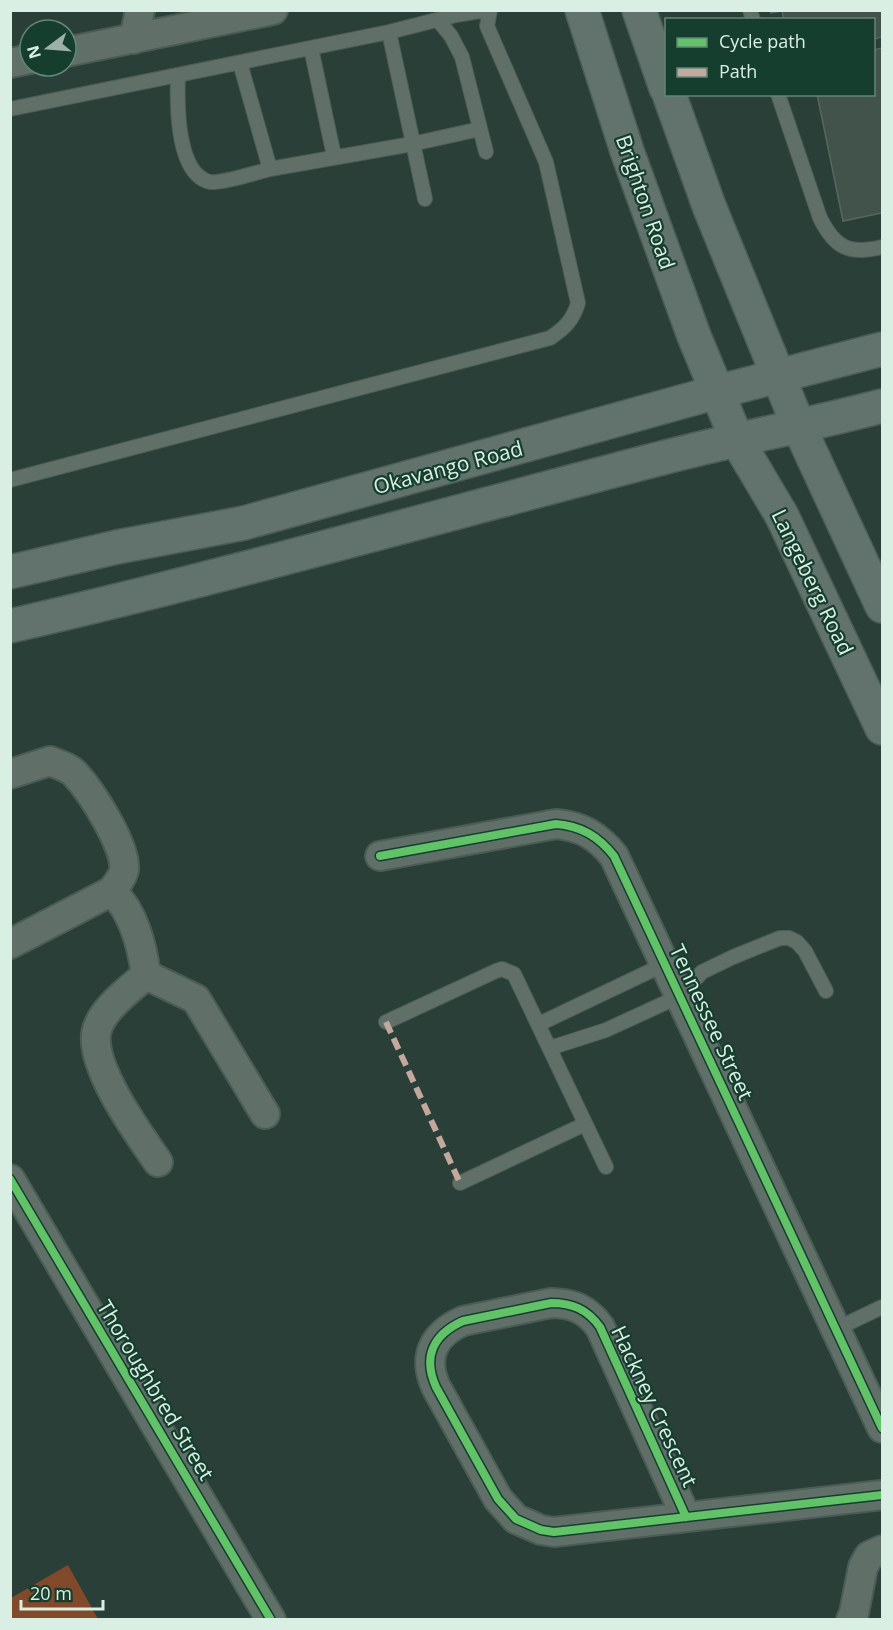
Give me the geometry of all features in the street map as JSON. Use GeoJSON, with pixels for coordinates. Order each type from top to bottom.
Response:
{"type":"FeatureCollection","features":[{"type":"Feature","properties":{"kind":"main road","name":"Brighton Road"},"geometry":{"type":"LineString","coordinates":[[582,10],[627,151],[694,336],[737,440]]}},
{"type":"Feature","properties":{"kind":"main road"},"geometry":{"type":"LineString","coordinates":[[639,10],[665,85]]}},
{"type":"Feature","properties":{"kind":"main road"},"geometry":{"type":"LineString","coordinates":[[670,96],[709,206],[799,427],[882,606]]}},
{"type":"Feature","properties":{"kind":"main road","name":"Okavango Road"},"geometry":{"type":"LineString","coordinates":[[10,572],[117,547],[244,522],[717,392],[882,350]]}},
{"type":"Feature","properties":{"kind":"main road"},"geometry":{"type":"LineString","coordinates":[[10,626],[250,568],[641,464],[882,406]]}},
{"type":"Feature","properties":{"kind":"main road","name":"Langeberg Road"},"geometry":{"type":"LineString","coordinates":[[737,440],[782,516],[882,728]]}},
{"type":"Feature","properties":{"kind":"street"},"geometry":{"type":"LineString","coordinates":[[134,39],[140,10]]}},
{"type":"Feature","properties":{"kind":"street"},"geometry":{"type":"LineString","coordinates":[[78,50],[273,10]]}},
{"type":"Feature","properties":{"kind":"street"},"geometry":{"type":"LineString","coordinates":[[10,774],[50,761],[75,774],[112,828],[121,853],[124,871],[112,891],[10,944]]}},
{"type":"Feature","properties":{"kind":"street","name":"Tennessee Street"},"geometry":{"type":"LineString","coordinates":[[380,856],[556,824],[579,828],[603,843],[614,856],[882,1428]]}},
{"type":"Feature","properties":{"kind":"street"},"geometry":{"type":"LineString","coordinates":[[112,891],[129,914],[142,946],[146,975]]}},
{"type":"Feature","properties":{"kind":"street"},"geometry":{"type":"LineString","coordinates":[[146,975],[196,999],[265,1114]]}},
{"type":"Feature","properties":{"kind":"street"},"geometry":{"type":"LineString","coordinates":[[146,975],[109,1008],[96,1033],[99,1055],[114,1095],[158,1162]]}},
{"type":"Feature","properties":{"kind":"street","name":"Thoroughbred Street"},"geometry":{"type":"LineString","coordinates":[[10,1179],[272,1620]]}},
{"type":"Feature","properties":{"kind":"street","name":"Hackney Crescent"},"geometry":{"type":"LineString","coordinates":[[686,1517],[600,1327],[586,1312],[563,1303],[551,1303],[463,1321],[451,1326],[441,1334],[430,1355],[431,1377],[498,1499],[516,1519],[534,1528],[554,1532],[882,1495]]}},
{"type":"Feature","properties":{"kind":"street"},"geometry":{"type":"LineString","coordinates":[[851,1620],[863,1567],[869,1556],[882,1550]]}},
{"type":"Feature","properties":{"kind":"lane"},"geometry":{"type":"LineString","coordinates":[[10,109],[488,10],[487,26],[548,173],[578,303],[574,316],[565,328],[550,338],[10,480]]}},
{"type":"Feature","properties":{"kind":"lane"},"geometry":{"type":"LineString","coordinates":[[438,20],[451,36],[462,57],[486,153]]}},
{"type":"Feature","properties":{"kind":"lane"},"geometry":{"type":"LineString","coordinates":[[389,32],[425,199]]}},
{"type":"Feature","properties":{"kind":"lane"},"geometry":{"type":"LineString","coordinates":[[311,48],[334,156]]}},
{"type":"Feature","properties":{"kind":"lane"},"geometry":{"type":"LineString","coordinates":[[240,63],[270,169]]}},
{"type":"Feature","properties":{"kind":"lane"},"geometry":{"type":"LineString","coordinates":[[178,76],[177,106],[185,152],[194,172],[212,183],[334,156],[412,144],[480,129]]}},
{"type":"Feature","properties":{"kind":"lane"},"geometry":{"type":"LineString","coordinates":[[779,96],[826,231],[834,242],[845,248],[869,250],[882,247]]}},
{"type":"Feature","properties":{"kind":"lane"},"geometry":{"type":"LineString","coordinates":[[550,1047],[606,1030],[680,996],[702,972],[780,938],[789,938],[797,942],[805,951],[826,991]]}},
{"type":"Feature","properties":{"kind":"lane"},"geometry":{"type":"LineString","coordinates":[[539,1024],[665,964]]}},
{"type":"Feature","properties":{"kind":"lane"},"geometry":{"type":"LineString","coordinates":[[386,1022],[502,969],[508,971],[518,979],[606,1167]]}},
{"type":"Feature","properties":{"kind":"lane"},"geometry":{"type":"LineString","coordinates":[[459,1183],[585,1124]]}},
{"type":"Feature","properties":{"kind":"lane"},"geometry":{"type":"LineString","coordinates":[[836,1329],[882,1307]]}},
{"type":"Feature","properties":{"kind":"shaded area"},"geometry":{"type":"Polygon","coordinates":[[[68,1565],[98,1619],[11,1619],[11,1598],[68,1565]]]}},
{"type":"Feature","properties":{"kind":"building"},"geometry":{"type":"Polygon","coordinates":[[[770,10],[882,10],[882,37],[875,39],[875,18],[784,18],[782,11],[771,13],[770,10]]]}},
{"type":"Feature","properties":{"kind":"building"},"geometry":{"type":"Polygon","coordinates":[[[882,48],[882,213],[843,221],[817,96],[875,96],[875,50],[882,48]]]}},
{"type":"Feature","properties":{"kind":"marked path"},"geometry":{"type":"LineString","coordinates":[[386,1022],[460,1183]]}},
{"type":"Feature","properties":{"kind":"cycle path"},"geometry":{"type":"LineString","coordinates":[[380,856],[556,824],[588,833],[608,849],[614,856],[882,1428]]}},
{"type":"Feature","properties":{"kind":"cycle path"},"geometry":{"type":"LineString","coordinates":[[10,1179],[271,1620]]}},
{"type":"Feature","properties":{"kind":"cycle path"},"geometry":{"type":"LineString","coordinates":[[686,1517],[600,1327],[584,1311],[566,1304],[551,1303],[463,1321],[438,1339],[433,1347],[430,1365],[436,1387],[498,1499],[516,1519],[541,1530],[554,1532],[882,1495]]}}]}
